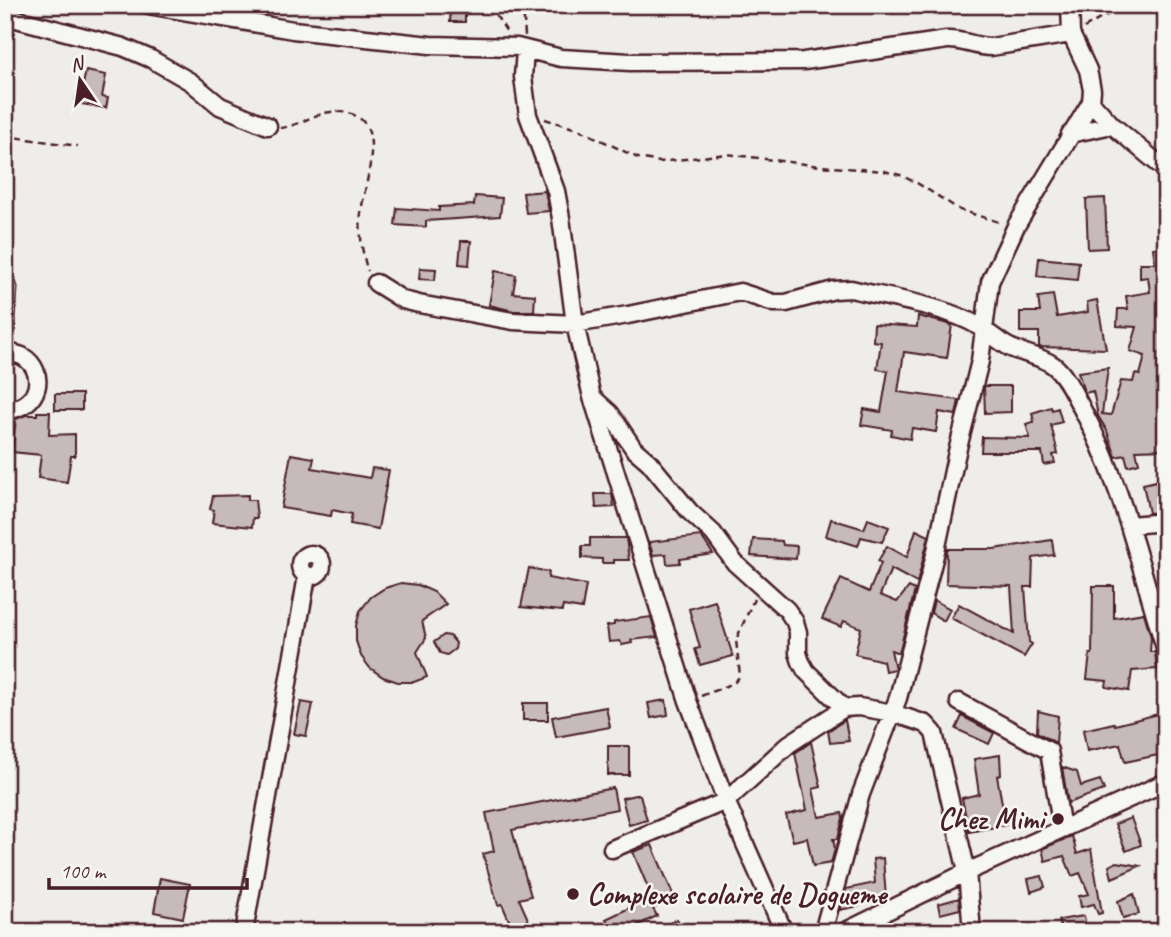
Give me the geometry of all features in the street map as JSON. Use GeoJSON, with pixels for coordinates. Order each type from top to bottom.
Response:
{"type":"FeatureCollection","features":[{"type":"Feature","properties":{"kind":"street"},"geometry":{"type":"LineString","coordinates":[[148,5],[293,30],[430,45],[521,48],[561,58],[630,62],[822,59],[947,40],[991,47],[1071,34]]}},
{"type":"Feature","properties":{"kind":"street"},"geometry":{"type":"LineString","coordinates":[[1070,5],[1071,34],[1088,70],[1091,102],[1112,125],[1166,170]]}},
{"type":"Feature","properties":{"kind":"street"},"geometry":{"type":"LineString","coordinates":[[5,16],[123,47],[152,58],[191,82],[220,106],[268,126]]}},
{"type":"Feature","properties":{"kind":"street"},"geometry":{"type":"LineString","coordinates":[[521,48],[528,116],[556,191],[575,324],[592,397],[688,701],[726,801],[783,932]]}},
{"type":"Feature","properties":{"kind":"street"},"geometry":{"type":"LineString","coordinates":[[823,932],[861,794],[893,713],[936,551],[960,439],[975,386],[990,282],[1016,226],[1091,102]]}},
{"type":"Feature","properties":{"kind":"street"},"geometry":{"type":"LineString","coordinates":[[1070,134],[1112,125]]}},
{"type":"Feature","properties":{"kind":"street"},"geometry":{"type":"LineString","coordinates":[[5,282],[8,288],[5,333]]}},
{"type":"Feature","properties":{"kind":"street"},"geometry":{"type":"LineString","coordinates":[[376,283],[403,300],[419,304],[513,321],[575,324],[628,316],[740,292],[774,303],[786,303],[834,290],[851,289],[950,314],[984,329],[1007,346],[1044,360],[1060,371],[1093,429],[1129,525],[1166,650]]}},
{"type":"Feature","properties":{"kind":"street"},"geometry":{"type":"LineString","coordinates":[[5,351],[22,356],[32,365],[37,379],[36,392],[30,403],[18,410],[5,410]]}},
{"type":"Feature","properties":{"kind":"street"},"geometry":{"type":"LineString","coordinates":[[592,397],[610,413],[634,449],[649,462],[690,513],[713,533],[735,563],[787,610],[795,622],[798,653],[806,671],[844,708]]}},
{"type":"Feature","properties":{"kind":"street"},"geometry":{"type":"LineString","coordinates":[[1129,525],[1166,522]]}},
{"type":"Feature","properties":{"kind":"street"},"geometry":{"type":"LineString","coordinates":[[244,932],[307,576]]}},
{"type":"Feature","properties":{"kind":"street"},"geometry":{"type":"LineString","coordinates":[[1149,597],[1166,600]]}},
{"type":"Feature","properties":{"kind":"street"},"geometry":{"type":"LineString","coordinates":[[959,702],[1049,751],[1062,829]]}},
{"type":"Feature","properties":{"kind":"street"},"geometry":{"type":"LineString","coordinates":[[612,849],[726,801],[789,744],[844,708],[859,706],[893,713],[926,724],[938,743],[967,872],[972,932]]}},
{"type":"Feature","properties":{"kind":"street"},"geometry":{"type":"LineString","coordinates":[[844,932],[967,872],[1166,782]]}},
{"type":"Feature","properties":{"kind":"path"},"geometry":{"type":"LineString","coordinates":[[489,5],[521,48]]}},
{"type":"Feature","properties":{"kind":"path"},"geometry":{"type":"LineString","coordinates":[[521,48],[523,5]]}},
{"type":"Feature","properties":{"kind":"path"},"geometry":{"type":"LineString","coordinates":[[1071,34],[1125,5]]}},
{"type":"Feature","properties":{"kind":"path"},"geometry":{"type":"LineString","coordinates":[[268,126],[284,128],[303,119],[331,112],[352,114],[363,121],[370,135],[372,149],[361,211],[361,226],[366,264],[376,283]]}},
{"type":"Feature","properties":{"kind":"path"},"geometry":{"type":"LineString","coordinates":[[528,116],[580,130],[615,149],[638,158],[659,162],[727,154],[884,171],[917,183],[960,211],[1016,226]]}},
{"type":"Feature","properties":{"kind":"path"},"geometry":{"type":"LineString","coordinates":[[5,136],[78,146]]}},
{"type":"Feature","properties":{"kind":"path"},"geometry":{"type":"LineString","coordinates":[[688,701],[738,680],[740,670],[736,640],[761,586]]}},
{"type":"Feature","properties":{"kind":"building"},"geometry":{"type":"Polygon","coordinates":[[[451,5],[465,5],[465,22],[450,22],[451,5]]]}},
{"type":"Feature","properties":{"kind":"building"},"geometry":{"type":"Polygon","coordinates":[[[86,71],[106,75],[102,97],[108,98],[106,108],[75,103],[77,92],[81,93],[86,71]]]}},
{"type":"Feature","properties":{"kind":"building"},"geometry":{"type":"Polygon","coordinates":[[[545,191],[549,211],[526,213],[523,193],[545,191]]]}},
{"type":"Feature","properties":{"kind":"building"},"geometry":{"type":"Polygon","coordinates":[[[475,196],[502,198],[500,216],[426,221],[426,227],[395,225],[397,208],[439,211],[439,207],[474,205],[475,196]]]}},
{"type":"Feature","properties":{"kind":"building"},"geometry":{"type":"Polygon","coordinates":[[[1105,198],[1107,248],[1088,249],[1086,199],[1105,198]]]}},
{"type":"Feature","properties":{"kind":"building"},"geometry":{"type":"Polygon","coordinates":[[[461,241],[471,241],[469,265],[459,264],[461,241]]]}},
{"type":"Feature","properties":{"kind":"building"},"geometry":{"type":"Polygon","coordinates":[[[1166,246],[1166,449],[1136,450],[1139,463],[1128,466],[1125,455],[1116,457],[1107,431],[1098,416],[1093,391],[1085,393],[1078,372],[1108,368],[1102,414],[1111,415],[1121,381],[1133,382],[1135,374],[1140,375],[1145,356],[1130,351],[1137,327],[1117,326],[1118,309],[1128,309],[1126,296],[1150,292],[1148,277],[1140,278],[1140,263],[1155,263],[1153,248],[1166,246]]]}},
{"type":"Feature","properties":{"kind":"building"},"geometry":{"type":"Polygon","coordinates":[[[1039,258],[1079,262],[1077,280],[1037,276],[1039,258]]]}},
{"type":"Feature","properties":{"kind":"building"},"geometry":{"type":"Polygon","coordinates":[[[420,268],[436,269],[435,280],[419,279],[420,268]]]}},
{"type":"Feature","properties":{"kind":"building"},"geometry":{"type":"Polygon","coordinates":[[[495,271],[516,275],[513,293],[535,295],[534,311],[514,311],[489,305],[495,271]]]}},
{"type":"Feature","properties":{"kind":"building"},"geometry":{"type":"Polygon","coordinates":[[[1053,295],[1057,317],[1088,312],[1087,302],[1097,300],[1106,349],[1039,347],[1039,332],[1020,332],[1020,312],[1040,312],[1038,297],[1053,295]]]}},
{"type":"Feature","properties":{"kind":"building"},"geometry":{"type":"Polygon","coordinates":[[[918,316],[952,325],[947,358],[904,352],[898,392],[959,400],[956,415],[939,412],[936,432],[912,428],[910,439],[891,435],[892,430],[861,425],[864,409],[881,412],[888,371],[877,369],[881,342],[873,341],[874,324],[917,327],[918,316]]]}},
{"type":"Feature","properties":{"kind":"building"},"geometry":{"type":"Polygon","coordinates":[[[984,386],[1011,386],[1011,412],[985,413],[984,386]]]}},
{"type":"Feature","properties":{"kind":"building"},"geometry":{"type":"Polygon","coordinates":[[[55,394],[82,394],[82,410],[55,410],[55,394]]]}},
{"type":"Feature","properties":{"kind":"building"},"geometry":{"type":"Polygon","coordinates":[[[1051,407],[1052,410],[1058,408],[1062,422],[1051,425],[1058,454],[1053,455],[1055,463],[1044,465],[1042,452],[981,452],[982,437],[1030,438],[1026,424],[1034,422],[1032,413],[1051,407]]]}},
{"type":"Feature","properties":{"kind":"building"},"geometry":{"type":"Polygon","coordinates":[[[37,412],[50,412],[49,435],[75,434],[75,456],[71,456],[67,482],[38,478],[41,455],[12,452],[16,419],[37,415],[37,412]]]}},
{"type":"Feature","properties":{"kind":"building"},"geometry":{"type":"Polygon","coordinates":[[[291,454],[314,458],[312,468],[370,478],[372,468],[389,470],[378,529],[350,524],[352,514],[332,510],[331,516],[281,508],[291,454]]]}},
{"type":"Feature","properties":{"kind":"building"},"geometry":{"type":"Polygon","coordinates":[[[1156,481],[1162,512],[1149,513],[1143,484],[1156,481]]]}},
{"type":"Feature","properties":{"kind":"building"},"geometry":{"type":"Polygon","coordinates":[[[595,494],[612,494],[614,507],[596,508],[595,494]]]}},
{"type":"Feature","properties":{"kind":"building"},"geometry":{"type":"Polygon","coordinates":[[[248,495],[248,500],[255,500],[257,518],[253,518],[252,527],[212,523],[214,510],[210,509],[213,496],[248,495]]]}},
{"type":"Feature","properties":{"kind":"building"},"geometry":{"type":"Polygon","coordinates":[[[831,519],[864,529],[868,519],[889,527],[882,542],[861,537],[858,546],[826,536],[831,519]]]}},
{"type":"Feature","properties":{"kind":"building"},"geometry":{"type":"Polygon","coordinates":[[[916,530],[929,536],[917,583],[891,569],[880,595],[897,602],[909,587],[915,590],[899,653],[891,650],[895,669],[885,671],[883,661],[855,654],[861,628],[844,621],[841,627],[822,619],[841,579],[869,592],[881,563],[878,561],[887,546],[907,557],[916,530]]]}},
{"type":"Feature","properties":{"kind":"building"},"geometry":{"type":"Polygon","coordinates":[[[701,536],[713,554],[680,559],[680,563],[667,564],[666,554],[653,555],[649,542],[701,536]]]}},
{"type":"Feature","properties":{"kind":"building"},"geometry":{"type":"Polygon","coordinates":[[[590,538],[626,538],[629,560],[602,563],[602,559],[582,558],[582,546],[590,546],[590,538]]]}},
{"type":"Feature","properties":{"kind":"building"},"geometry":{"type":"Polygon","coordinates":[[[753,539],[782,541],[783,545],[797,546],[796,559],[751,556],[753,539]]]}},
{"type":"Feature","properties":{"kind":"building"},"geometry":{"type":"Polygon","coordinates":[[[1052,540],[1054,555],[1033,558],[1032,587],[1025,587],[1029,642],[1032,644],[1024,657],[951,618],[959,604],[1014,634],[1011,586],[946,584],[947,549],[994,549],[1052,540]]]}},
{"type":"Feature","properties":{"kind":"building"},"geometry":{"type":"Polygon","coordinates":[[[529,568],[549,572],[548,578],[586,585],[582,609],[563,606],[562,611],[521,607],[529,568]]]}},
{"type":"Feature","properties":{"kind":"building"},"geometry":{"type":"Polygon","coordinates":[[[401,583],[418,585],[434,592],[446,604],[422,621],[426,638],[417,652],[427,677],[414,682],[398,682],[383,677],[370,668],[361,656],[356,641],[360,611],[371,597],[385,588],[401,583]]]}},
{"type":"Feature","properties":{"kind":"building"},"geometry":{"type":"Polygon","coordinates":[[[1093,586],[1114,586],[1114,618],[1144,613],[1151,637],[1150,652],[1155,652],[1157,669],[1132,671],[1129,691],[1106,687],[1107,681],[1087,679],[1092,654],[1093,586]]]}},
{"type":"Feature","properties":{"kind":"building"},"geometry":{"type":"Polygon","coordinates":[[[934,600],[950,609],[944,621],[931,613],[934,600]]]}},
{"type":"Feature","properties":{"kind":"building"},"geometry":{"type":"Polygon","coordinates":[[[715,601],[733,656],[700,665],[695,649],[700,648],[689,609],[715,601]]]}},
{"type":"Feature","properties":{"kind":"building"},"geometry":{"type":"Polygon","coordinates":[[[651,617],[657,637],[631,640],[632,643],[622,645],[620,641],[609,642],[607,626],[614,625],[614,622],[651,617]]]}},
{"type":"Feature","properties":{"kind":"building"},"geometry":{"type":"Polygon","coordinates":[[[444,635],[450,636],[456,643],[455,649],[447,655],[440,653],[434,642],[444,635]]]}},
{"type":"Feature","properties":{"kind":"building"},"geometry":{"type":"Polygon","coordinates":[[[666,700],[668,715],[651,718],[648,703],[666,700]]]}},
{"type":"Feature","properties":{"kind":"building"},"geometry":{"type":"Polygon","coordinates":[[[301,702],[313,704],[306,736],[294,734],[301,702]]]}},
{"type":"Feature","properties":{"kind":"building"},"geometry":{"type":"Polygon","coordinates":[[[523,703],[548,703],[548,720],[523,720],[523,703]]]}},
{"type":"Feature","properties":{"kind":"building"},"geometry":{"type":"Polygon","coordinates":[[[606,707],[610,727],[556,737],[552,717],[606,707]]]}},
{"type":"Feature","properties":{"kind":"building"},"geometry":{"type":"Polygon","coordinates":[[[1038,711],[1058,716],[1056,743],[1037,732],[1038,711]]]}},
{"type":"Feature","properties":{"kind":"building"},"geometry":{"type":"Polygon","coordinates":[[[1166,712],[1166,749],[1162,750],[1163,754],[1125,762],[1120,744],[1087,751],[1083,730],[1166,712]]]}},
{"type":"Feature","properties":{"kind":"building"},"geometry":{"type":"Polygon","coordinates":[[[962,716],[994,733],[989,744],[956,729],[962,716]]]}},
{"type":"Feature","properties":{"kind":"building"},"geometry":{"type":"Polygon","coordinates":[[[845,720],[849,741],[830,743],[828,731],[845,720]]]}},
{"type":"Feature","properties":{"kind":"building"},"geometry":{"type":"Polygon","coordinates":[[[811,742],[821,787],[813,789],[819,817],[842,813],[843,818],[838,839],[833,839],[835,849],[831,863],[813,866],[807,838],[793,841],[786,815],[807,810],[795,753],[811,742]]]}},
{"type":"Feature","properties":{"kind":"building"},"geometry":{"type":"Polygon","coordinates":[[[608,746],[629,746],[629,775],[608,775],[608,746]]]}},
{"type":"Feature","properties":{"kind":"building"},"geometry":{"type":"Polygon","coordinates":[[[1000,755],[1001,775],[997,776],[1006,825],[969,832],[962,798],[979,794],[974,759],[1000,755]]]}},
{"type":"Feature","properties":{"kind":"building"},"geometry":{"type":"Polygon","coordinates":[[[1062,767],[1077,772],[1081,786],[1100,780],[1104,790],[1068,803],[1062,767]]]}},
{"type":"Feature","properties":{"kind":"building"},"geometry":{"type":"Polygon","coordinates":[[[613,788],[617,809],[512,830],[531,896],[519,899],[531,926],[514,932],[502,904],[498,905],[483,854],[494,851],[486,813],[613,788]]]}},
{"type":"Feature","properties":{"kind":"building"},"geometry":{"type":"Polygon","coordinates":[[[640,795],[647,820],[629,825],[622,798],[640,795]]]}},
{"type":"Feature","properties":{"kind":"building"},"geometry":{"type":"Polygon","coordinates":[[[1131,818],[1141,845],[1126,851],[1115,824],[1131,818]]]}},
{"type":"Feature","properties":{"kind":"building"},"geometry":{"type":"Polygon","coordinates":[[[1072,836],[1077,854],[1091,849],[1102,913],[1098,914],[1094,904],[1081,907],[1079,896],[1089,894],[1080,873],[1072,876],[1064,856],[1045,861],[1042,849],[1072,836]]]}},
{"type":"Feature","properties":{"kind":"building"},"geometry":{"type":"Polygon","coordinates":[[[652,845],[675,899],[656,907],[633,852],[652,845]]]}},
{"type":"Feature","properties":{"kind":"building"},"geometry":{"type":"Polygon","coordinates":[[[883,858],[886,898],[857,900],[859,906],[840,910],[846,889],[875,883],[873,859],[883,858]]]}},
{"type":"Feature","properties":{"kind":"building"},"geometry":{"type":"Polygon","coordinates":[[[1117,862],[1140,866],[1112,878],[1109,866],[1117,862]]]}},
{"type":"Feature","properties":{"kind":"building"},"geometry":{"type":"Polygon","coordinates":[[[1042,876],[1045,887],[1031,892],[1028,879],[1042,876]]]}},
{"type":"Feature","properties":{"kind":"building"},"geometry":{"type":"Polygon","coordinates":[[[160,878],[190,884],[183,918],[154,912],[160,878]]]}},
{"type":"Feature","properties":{"kind":"building"},"geometry":{"type":"Polygon","coordinates":[[[1134,894],[1139,914],[1123,918],[1118,901],[1134,894]]]}},
{"type":"Feature","properties":{"kind":"building"},"geometry":{"type":"Polygon","coordinates":[[[959,898],[960,909],[940,914],[938,904],[959,898]]]}},
{"type":"Feature","properties":{"kind":"building"},"geometry":{"type":"Polygon","coordinates":[[[648,899],[657,916],[624,932],[591,932],[609,924],[606,919],[648,899]]]}},
{"type":"Feature","properties":{"kind":"building"},"geometry":{"type":"Polygon","coordinates":[[[1084,916],[1087,932],[1061,932],[1059,920],[1084,916]]]}},
{"type":"Feature","properties":{"kind":"building"},"geometry":{"type":"Polygon","coordinates":[[[677,919],[685,932],[654,932],[677,919]]]}},
{"type":"Feature","properties":{"kind":"place","name":"Chez Mimi"},"geometry":{"type":"Point","coordinates":[1058,819]}},
{"type":"Feature","properties":{"kind":"place","name":"Complexe scolaire de Dogueme"},"geometry":{"type":"Point","coordinates":[573,894]}}]}
